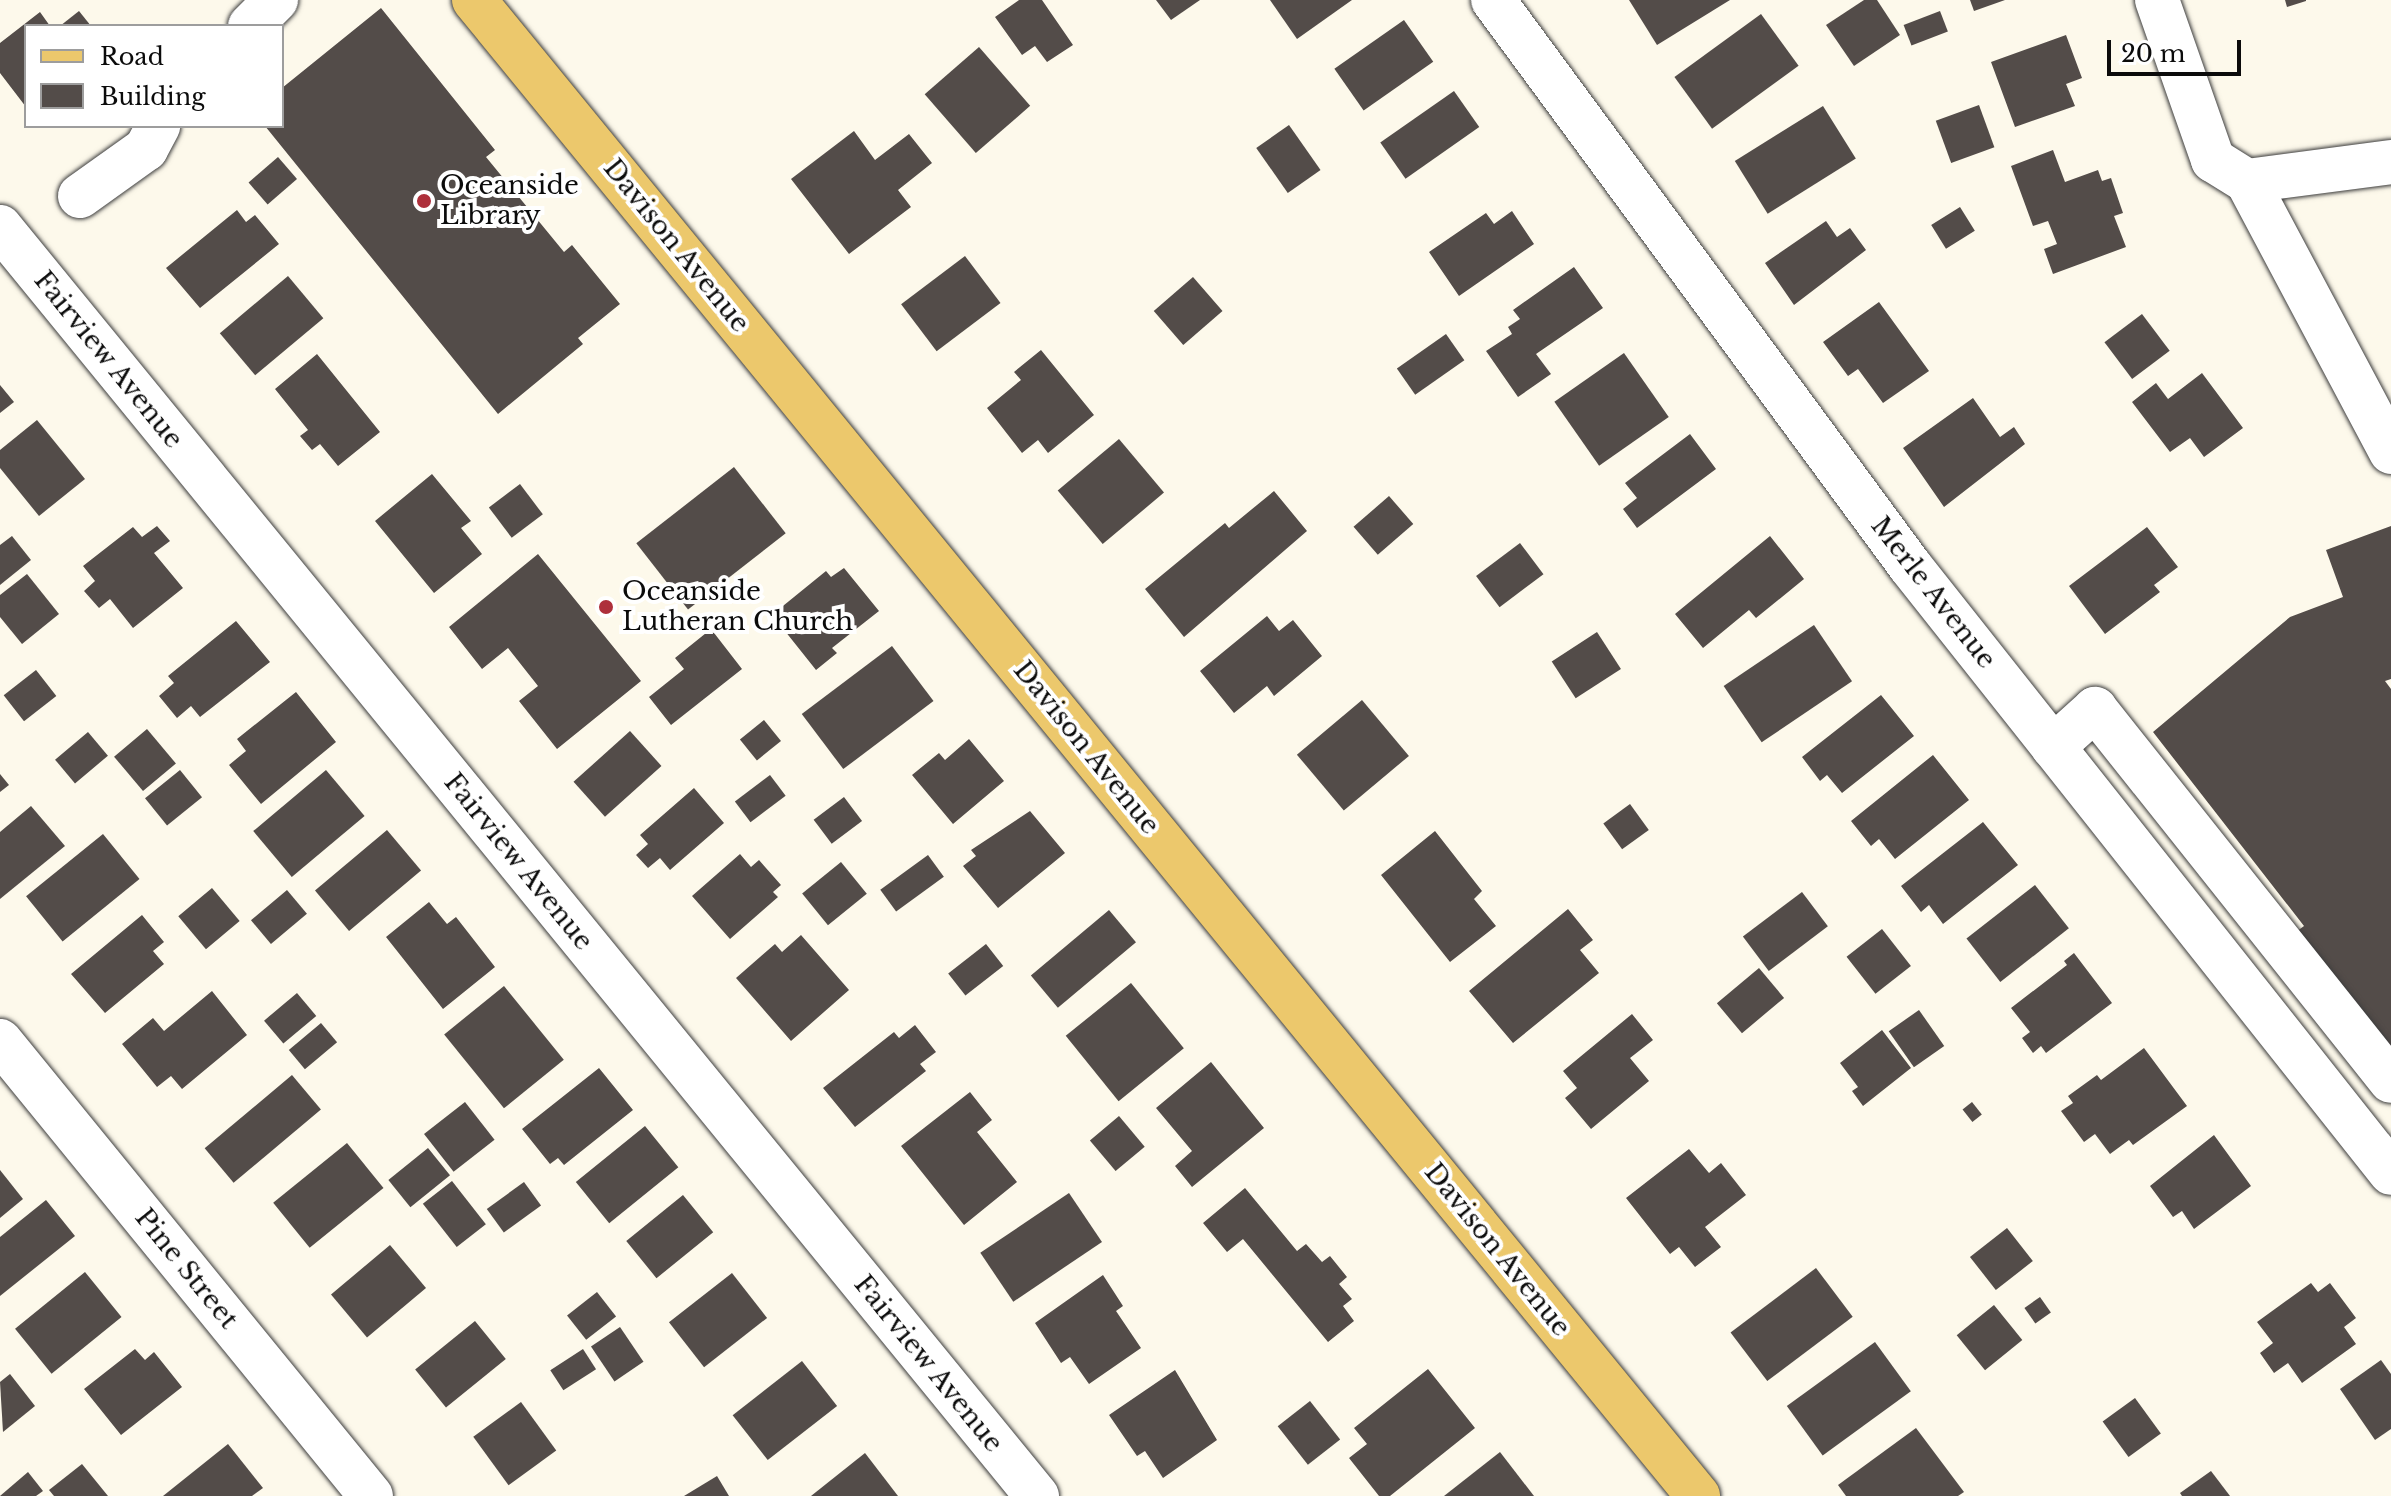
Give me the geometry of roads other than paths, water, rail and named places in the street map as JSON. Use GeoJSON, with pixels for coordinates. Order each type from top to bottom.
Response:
{"type":"FeatureCollection","features":[{"type":"Feature","properties":{"kind":"main road","name":"Davison Avenue"},"geometry":{"type":"LineString","coordinates":[[474,0],[1698,1496]]}},
{"type":"Feature","properties":{"kind":"street"},"geometry":{"type":"LineString","coordinates":[[252,24],[276,0]]}},
{"type":"Feature","properties":{"kind":"street","name":"Merle Avenue"},"geometry":{"type":"LineString","coordinates":[[1493,0],[1910,566],[2391,1173]]}},
{"type":"Feature","properties":{"kind":"street"},"geometry":{"type":"LineString","coordinates":[[2157,0],[2213,160],[2247,181],[2391,452]]}},
{"type":"Feature","properties":{"kind":"street"},"geometry":{"type":"LineString","coordinates":[[80,196],[146,149],[157,128]]}},
{"type":"Feature","properties":{"kind":"street"},"geometry":{"type":"LineString","coordinates":[[2247,181],[2391,162]]}},
{"type":"Feature","properties":{"kind":"street","name":"Fairview Avenue"},"geometry":{"type":"LineString","coordinates":[[0,227],[1037,1496]]}},
{"type":"Feature","properties":{"kind":"street"},"geometry":{"type":"LineString","coordinates":[[2053,747],[2095,709],[2391,1081]]}},
{"type":"Feature","properties":{"kind":"street","name":"Pine Street"},"geometry":{"type":"LineString","coordinates":[[0,1041],[371,1496]]}},
{"type":"Feature","properties":{"kind":"place","name":"Oceanside Library"},"geometry":{"type":"Point","coordinates":[424,201]}},
{"type":"Feature","properties":{"kind":"place","name":"Oceanside Lutheran Church"},"geometry":{"type":"Point","coordinates":[606,607]}}]}
